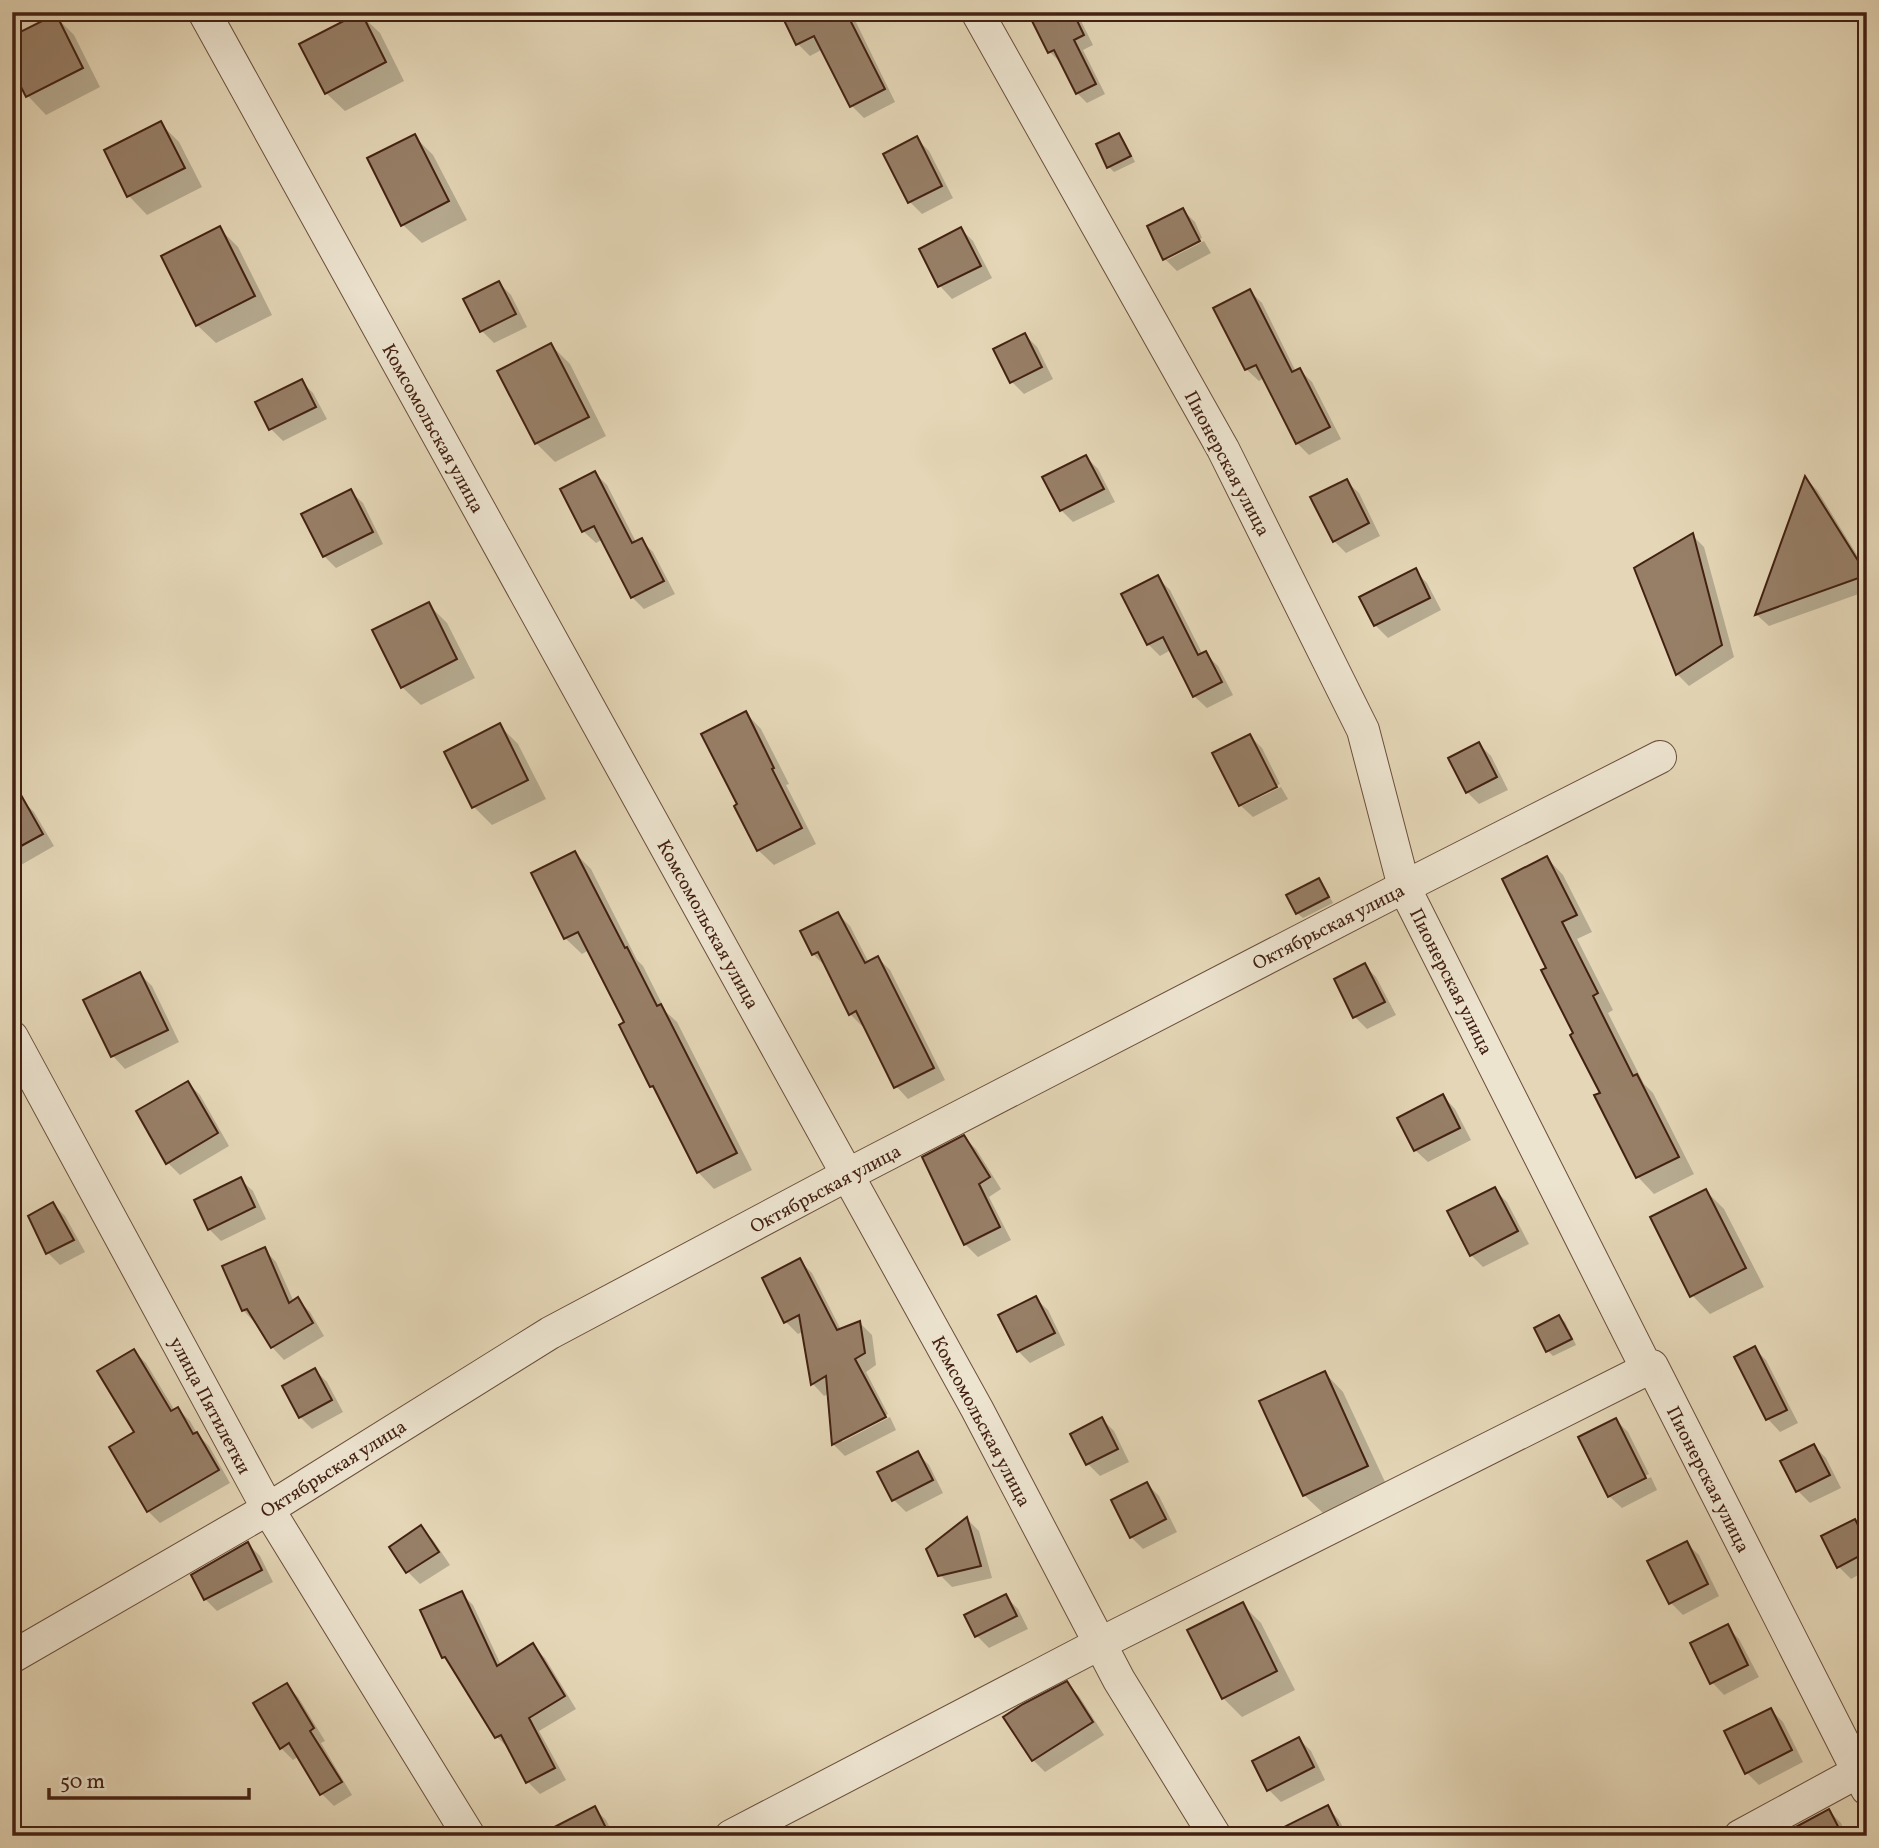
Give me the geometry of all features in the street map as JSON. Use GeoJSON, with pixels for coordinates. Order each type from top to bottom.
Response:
{"type":"FeatureCollection","features":[{"type":"Feature","properties":{"kind":"street","name":"Комсомольская улица"},"geometry":{"type":"LineString","coordinates":[[204,12],[977,1409],[1099,1644],[1215,1836]]}},
{"type":"Feature","properties":{"kind":"street","name":"Пионерская улица"},"geometry":{"type":"LineString","coordinates":[[977,12],[1223,449],[1363,730],[1404,887],[1647,1369],[1652,1366],[1864,1776]]}},
{"type":"Feature","properties":{"kind":"street","name":"Октябрьская улица"},"geometry":{"type":"LineString","coordinates":[[12,1657],[268,1509],[550,1334],[847,1175],[1660,757]]}},
{"type":"Feature","properties":{"kind":"street","name":"улица Пятилетки"},"geometry":{"type":"LineString","coordinates":[[12,1037],[268,1509],[469,1836]]}},
{"type":"Feature","properties":{"kind":"street"},"geometry":{"type":"LineString","coordinates":[[731,1836],[1099,1644],[1647,1369]]}},
{"type":"Feature","properties":{"kind":"street"},"geometry":{"type":"LineString","coordinates":[[1740,1836],[1864,1776]]}},
{"type":"Feature","properties":{"kind":"building"},"geometry":{"type":"Polygon","coordinates":[[[361,12],[386,62],[325,94],[299,44],[361,12]]]}},
{"type":"Feature","properties":{"kind":"building"},"geometry":{"type":"Polygon","coordinates":[[[780,12],[846,12],[885,89],[850,107],[814,36],[796,45],[780,12]]]}},
{"type":"Feature","properties":{"kind":"building"},"geometry":{"type":"Polygon","coordinates":[[[1045,12],[1073,12],[1084,35],[1074,40],[1096,84],[1076,94],[1054,50],[1048,53],[1031,19],[1045,12]]]}},
{"type":"Feature","properties":{"kind":"building"},"geometry":{"type":"Polygon","coordinates":[[[56,14],[83,68],[26,97],[12,69],[12,36],[56,14]]]}},
{"type":"Feature","properties":{"kind":"building"},"geometry":{"type":"Polygon","coordinates":[[[161,121],[185,168],[127,197],[104,150],[161,121]]]}},
{"type":"Feature","properties":{"kind":"building"},"geometry":{"type":"Polygon","coordinates":[[[1119,133],[1131,156],[1107,168],[1096,144],[1119,133]]]}},
{"type":"Feature","properties":{"kind":"building"},"geometry":{"type":"Polygon","coordinates":[[[415,134],[449,201],[401,226],[367,158],[415,134]]]}},
{"type":"Feature","properties":{"kind":"building"},"geometry":{"type":"Polygon","coordinates":[[[917,136],[942,186],[908,203],[883,154],[917,136]]]}},
{"type":"Feature","properties":{"kind":"building"},"geometry":{"type":"Polygon","coordinates":[[[1183,208],[1200,241],[1163,260],[1147,226],[1183,208]]]}},
{"type":"Feature","properties":{"kind":"building"},"geometry":{"type":"Polygon","coordinates":[[[220,226],[255,296],[196,326],[161,256],[220,226]]]}},
{"type":"Feature","properties":{"kind":"building"},"geometry":{"type":"Polygon","coordinates":[[[961,227],[981,266],[938,287],[919,249],[961,227]]]}},
{"type":"Feature","properties":{"kind":"building"},"geometry":{"type":"Polygon","coordinates":[[[499,281],[516,314],[480,332],[463,299],[499,281]]]}},
{"type":"Feature","properties":{"kind":"building"},"geometry":{"type":"Polygon","coordinates":[[[1250,289],[1292,372],[1300,368],[1330,427],[1296,444],[1256,365],[1245,370],[1213,308],[1250,289]]]}},
{"type":"Feature","properties":{"kind":"building"},"geometry":{"type":"Polygon","coordinates":[[[1025,333],[1042,367],[1010,383],[993,349],[1025,333]]]}},
{"type":"Feature","properties":{"kind":"building"},"geometry":{"type":"Polygon","coordinates":[[[551,343],[589,417],[535,444],[497,371],[551,343]]]}},
{"type":"Feature","properties":{"kind":"building"},"geometry":{"type":"Polygon","coordinates":[[[302,379],[316,407],[269,430],[255,402],[302,379]]]}},
{"type":"Feature","properties":{"kind":"building"},"geometry":{"type":"Polygon","coordinates":[[[1086,455],[1104,489],[1060,511],[1042,477],[1086,455]]]}},
{"type":"Feature","properties":{"kind":"building"},"geometry":{"type":"Polygon","coordinates":[[[595,471],[632,543],[642,538],[664,581],[631,598],[594,526],[582,532],[560,489],[595,471]]]}},
{"type":"Feature","properties":{"kind":"building"},"geometry":{"type":"Polygon","coordinates":[[[1805,476],[1867,575],[1755,615],[1805,476]]]}},
{"type":"Feature","properties":{"kind":"building"},"geometry":{"type":"Polygon","coordinates":[[[1347,479],[1369,523],[1333,542],[1310,497],[1347,479]]]}},
{"type":"Feature","properties":{"kind":"building"},"geometry":{"type":"Polygon","coordinates":[[[351,489],[373,532],[323,557],[301,514],[351,489]]]}},
{"type":"Feature","properties":{"kind":"building"},"geometry":{"type":"Polygon","coordinates":[[[1693,533],[1722,645],[1676,675],[1634,568],[1693,533]]]}},
{"type":"Feature","properties":{"kind":"building"},"geometry":{"type":"Polygon","coordinates":[[[1416,568],[1430,598],[1374,626],[1359,597],[1416,568]]]}},
{"type":"Feature","properties":{"kind":"building"},"geometry":{"type":"Polygon","coordinates":[[[1158,575],[1198,655],[1206,651],[1222,682],[1193,697],[1163,637],[1147,645],[1121,594],[1158,575]]]}},
{"type":"Feature","properties":{"kind":"building"},"geometry":{"type":"Polygon","coordinates":[[[429,602],[457,659],[401,688],[372,630],[429,602]]]}},
{"type":"Feature","properties":{"kind":"building"},"geometry":{"type":"Polygon","coordinates":[[[746,711],[802,828],[757,851],[734,806],[737,804],[701,734],[746,711]]]}},
{"type":"Feature","properties":{"kind":"building"},"geometry":{"type":"Polygon","coordinates":[[[500,723],[528,780],[472,808],[444,752],[500,723]]]}},
{"type":"Feature","properties":{"kind":"building"},"geometry":{"type":"Polygon","coordinates":[[[1250,734],[1277,787],[1239,806],[1212,753],[1250,734]]]}},
{"type":"Feature","properties":{"kind":"building"},"geometry":{"type":"Polygon","coordinates":[[[1479,742],[1497,777],[1466,793],[1448,758],[1479,742]]]}},
{"type":"Feature","properties":{"kind":"building"},"geometry":{"type":"Polygon","coordinates":[[[12,779],[43,834],[12,851],[12,779]]]}},
{"type":"Feature","properties":{"kind":"building"},"geometry":{"type":"Polygon","coordinates":[[[575,851],[657,1006],[661,1004],[737,1153],[697,1173],[619,1025],[624,1022],[578,932],[564,939],[531,873],[575,851]]]}},
{"type":"Feature","properties":{"kind":"building"},"geometry":{"type":"Polygon","coordinates":[[[1547,856],[1577,915],[1562,922],[1598,993],[1593,996],[1633,1076],[1637,1074],[1679,1157],[1636,1178],[1594,1095],[1600,1093],[1570,1035],[1573,1033],[1541,970],[1546,968],[1502,879],[1547,856]]]}},
{"type":"Feature","properties":{"kind":"building"},"geometry":{"type":"Polygon","coordinates":[[[1319,878],[1329,897],[1296,914],[1286,895],[1319,878]]]}},
{"type":"Feature","properties":{"kind":"building"},"geometry":{"type":"Polygon","coordinates":[[[838,912],[865,963],[878,956],[934,1068],[894,1088],[856,1011],[849,1015],[818,952],[812,955],[800,931],[838,912]]]}},
{"type":"Feature","properties":{"kind":"building"},"geometry":{"type":"Polygon","coordinates":[[[1365,963],[1385,1002],[1353,1018],[1334,979],[1365,963]]]}},
{"type":"Feature","properties":{"kind":"building"},"geometry":{"type":"Polygon","coordinates":[[[140,972],[168,1030],[111,1057],[83,1000],[140,972]]]}},
{"type":"Feature","properties":{"kind":"building"},"geometry":{"type":"Polygon","coordinates":[[[188,1081],[218,1133],[166,1164],[136,1111],[188,1081]]]}},
{"type":"Feature","properties":{"kind":"building"},"geometry":{"type":"Polygon","coordinates":[[[1443,1094],[1460,1128],[1414,1151],[1397,1118],[1443,1094]]]}},
{"type":"Feature","properties":{"kind":"building"},"geometry":{"type":"Polygon","coordinates":[[[964,1135],[990,1177],[979,1184],[1000,1227],[964,1245],[922,1157],[964,1135]]]}},
{"type":"Feature","properties":{"kind":"building"},"geometry":{"type":"Polygon","coordinates":[[[241,1177],[255,1207],[208,1230],[194,1200],[241,1177]]]}},
{"type":"Feature","properties":{"kind":"building"},"geometry":{"type":"Polygon","coordinates":[[[1495,1187],[1518,1231],[1470,1256],[1447,1211],[1495,1187]]]}},
{"type":"Feature","properties":{"kind":"building"},"geometry":{"type":"Polygon","coordinates":[[[1706,1189],[1746,1268],[1690,1297],[1650,1217],[1706,1189]]]}},
{"type":"Feature","properties":{"kind":"building"},"geometry":{"type":"Polygon","coordinates":[[[53,1202],[74,1240],[46,1254],[28,1216],[53,1202]]]}},
{"type":"Feature","properties":{"kind":"building"},"geometry":{"type":"Polygon","coordinates":[[[265,1247],[289,1303],[298,1297],[313,1323],[271,1348],[247,1309],[242,1311],[222,1266],[265,1247]]]}},
{"type":"Feature","properties":{"kind":"building"},"geometry":{"type":"Polygon","coordinates":[[[800,1258],[837,1330],[860,1321],[865,1353],[855,1359],[886,1417],[832,1445],[826,1376],[811,1385],[799,1315],[784,1323],[762,1278],[800,1258]]]}},
{"type":"Feature","properties":{"kind":"building"},"geometry":{"type":"Polygon","coordinates":[[[1036,1296],[1055,1333],[1017,1352],[998,1315],[1036,1296]]]}},
{"type":"Feature","properties":{"kind":"building"},"geometry":{"type":"Polygon","coordinates":[[[1559,1315],[1572,1339],[1546,1352],[1534,1328],[1559,1315]]]}},
{"type":"Feature","properties":{"kind":"building"},"geometry":{"type":"Polygon","coordinates":[[[1755,1346],[1787,1410],[1766,1420],[1734,1357],[1755,1346]]]}},
{"type":"Feature","properties":{"kind":"building"},"geometry":{"type":"Polygon","coordinates":[[[134,1349],[171,1411],[178,1407],[193,1434],[197,1432],[219,1470],[147,1512],[109,1447],[134,1432],[97,1371],[134,1349]]]}},
{"type":"Feature","properties":{"kind":"building"},"geometry":{"type":"Polygon","coordinates":[[[315,1368],[332,1400],[299,1418],[282,1386],[315,1368]]]}},
{"type":"Feature","properties":{"kind":"building"},"geometry":{"type":"Polygon","coordinates":[[[1325,1371],[1368,1466],[1303,1496],[1259,1401],[1325,1371]]]}},
{"type":"Feature","properties":{"kind":"building"},"geometry":{"type":"Polygon","coordinates":[[[1102,1417],[1118,1449],[1086,1465],[1070,1434],[1102,1417]]]}},
{"type":"Feature","properties":{"kind":"building"},"geometry":{"type":"Polygon","coordinates":[[[1616,1418],[1646,1478],[1608,1497],[1578,1437],[1616,1418]]]}},
{"type":"Feature","properties":{"kind":"building"},"geometry":{"type":"Polygon","coordinates":[[[1814,1444],[1830,1475],[1796,1492],[1780,1461],[1814,1444]]]}},
{"type":"Feature","properties":{"kind":"building"},"geometry":{"type":"Polygon","coordinates":[[[918,1451],[933,1480],[892,1501],[877,1472],[918,1451]]]}},
{"type":"Feature","properties":{"kind":"building"},"geometry":{"type":"Polygon","coordinates":[[[1147,1482],[1166,1519],[1130,1538],[1111,1500],[1147,1482]]]}},
{"type":"Feature","properties":{"kind":"building"},"geometry":{"type":"Polygon","coordinates":[[[967,1517],[981,1566],[938,1576],[926,1549],[967,1517]]]}},
{"type":"Feature","properties":{"kind":"building"},"geometry":{"type":"Polygon","coordinates":[[[1855,1519],[1867,1543],[1867,1552],[1837,1568],[1821,1536],[1855,1519]]]}},
{"type":"Feature","properties":{"kind":"building"},"geometry":{"type":"Polygon","coordinates":[[[421,1525],[439,1552],[406,1573],[389,1547],[421,1525]]]}},
{"type":"Feature","properties":{"kind":"building"},"geometry":{"type":"Polygon","coordinates":[[[1687,1541],[1708,1584],[1669,1604],[1647,1561],[1687,1541]]]}},
{"type":"Feature","properties":{"kind":"building"},"geometry":{"type":"Polygon","coordinates":[[[248,1542],[262,1570],[204,1600],[191,1575],[248,1542]]]}},
{"type":"Feature","properties":{"kind":"building"},"geometry":{"type":"Polygon","coordinates":[[[462,1591],[497,1666],[533,1643],[565,1696],[529,1718],[555,1768],[526,1783],[501,1735],[495,1738],[445,1657],[442,1658],[420,1610],[462,1591]]]}},
{"type":"Feature","properties":{"kind":"building"},"geometry":{"type":"Polygon","coordinates":[[[1006,1594],[1017,1616],[975,1637],[964,1615],[1006,1594]]]}},
{"type":"Feature","properties":{"kind":"building"},"geometry":{"type":"Polygon","coordinates":[[[1243,1602],[1277,1671],[1222,1699],[1187,1630],[1243,1602]]]}},
{"type":"Feature","properties":{"kind":"building"},"geometry":{"type":"Polygon","coordinates":[[[1728,1624],[1748,1665],[1710,1684],[1690,1643],[1728,1624]]]}},
{"type":"Feature","properties":{"kind":"building"},"geometry":{"type":"Polygon","coordinates":[[[1067,1681],[1093,1722],[1032,1761],[1003,1717],[1067,1681]]]}},
{"type":"Feature","properties":{"kind":"building"},"geometry":{"type":"Polygon","coordinates":[[[287,1683],[314,1728],[310,1731],[342,1782],[320,1795],[289,1743],[280,1749],[253,1703],[287,1683]]]}},
{"type":"Feature","properties":{"kind":"building"},"geometry":{"type":"Polygon","coordinates":[[[1771,1708],[1792,1750],[1745,1774],[1724,1731],[1771,1708]]]}},
{"type":"Feature","properties":{"kind":"building"},"geometry":{"type":"Polygon","coordinates":[[[1299,1737],[1314,1767],[1267,1791],[1252,1761],[1299,1737]]]}},
{"type":"Feature","properties":{"kind":"building"},"geometry":{"type":"Polygon","coordinates":[[[1328,1805],[1343,1836],[1266,1836],[1328,1805]]]}},
{"type":"Feature","properties":{"kind":"building"},"geometry":{"type":"Polygon","coordinates":[[[595,1806],[610,1836],[537,1836],[595,1806]]]}},
{"type":"Feature","properties":{"kind":"building"},"geometry":{"type":"Polygon","coordinates":[[[1829,1809],[1843,1836],[1779,1836],[1829,1809]]]}}]}
